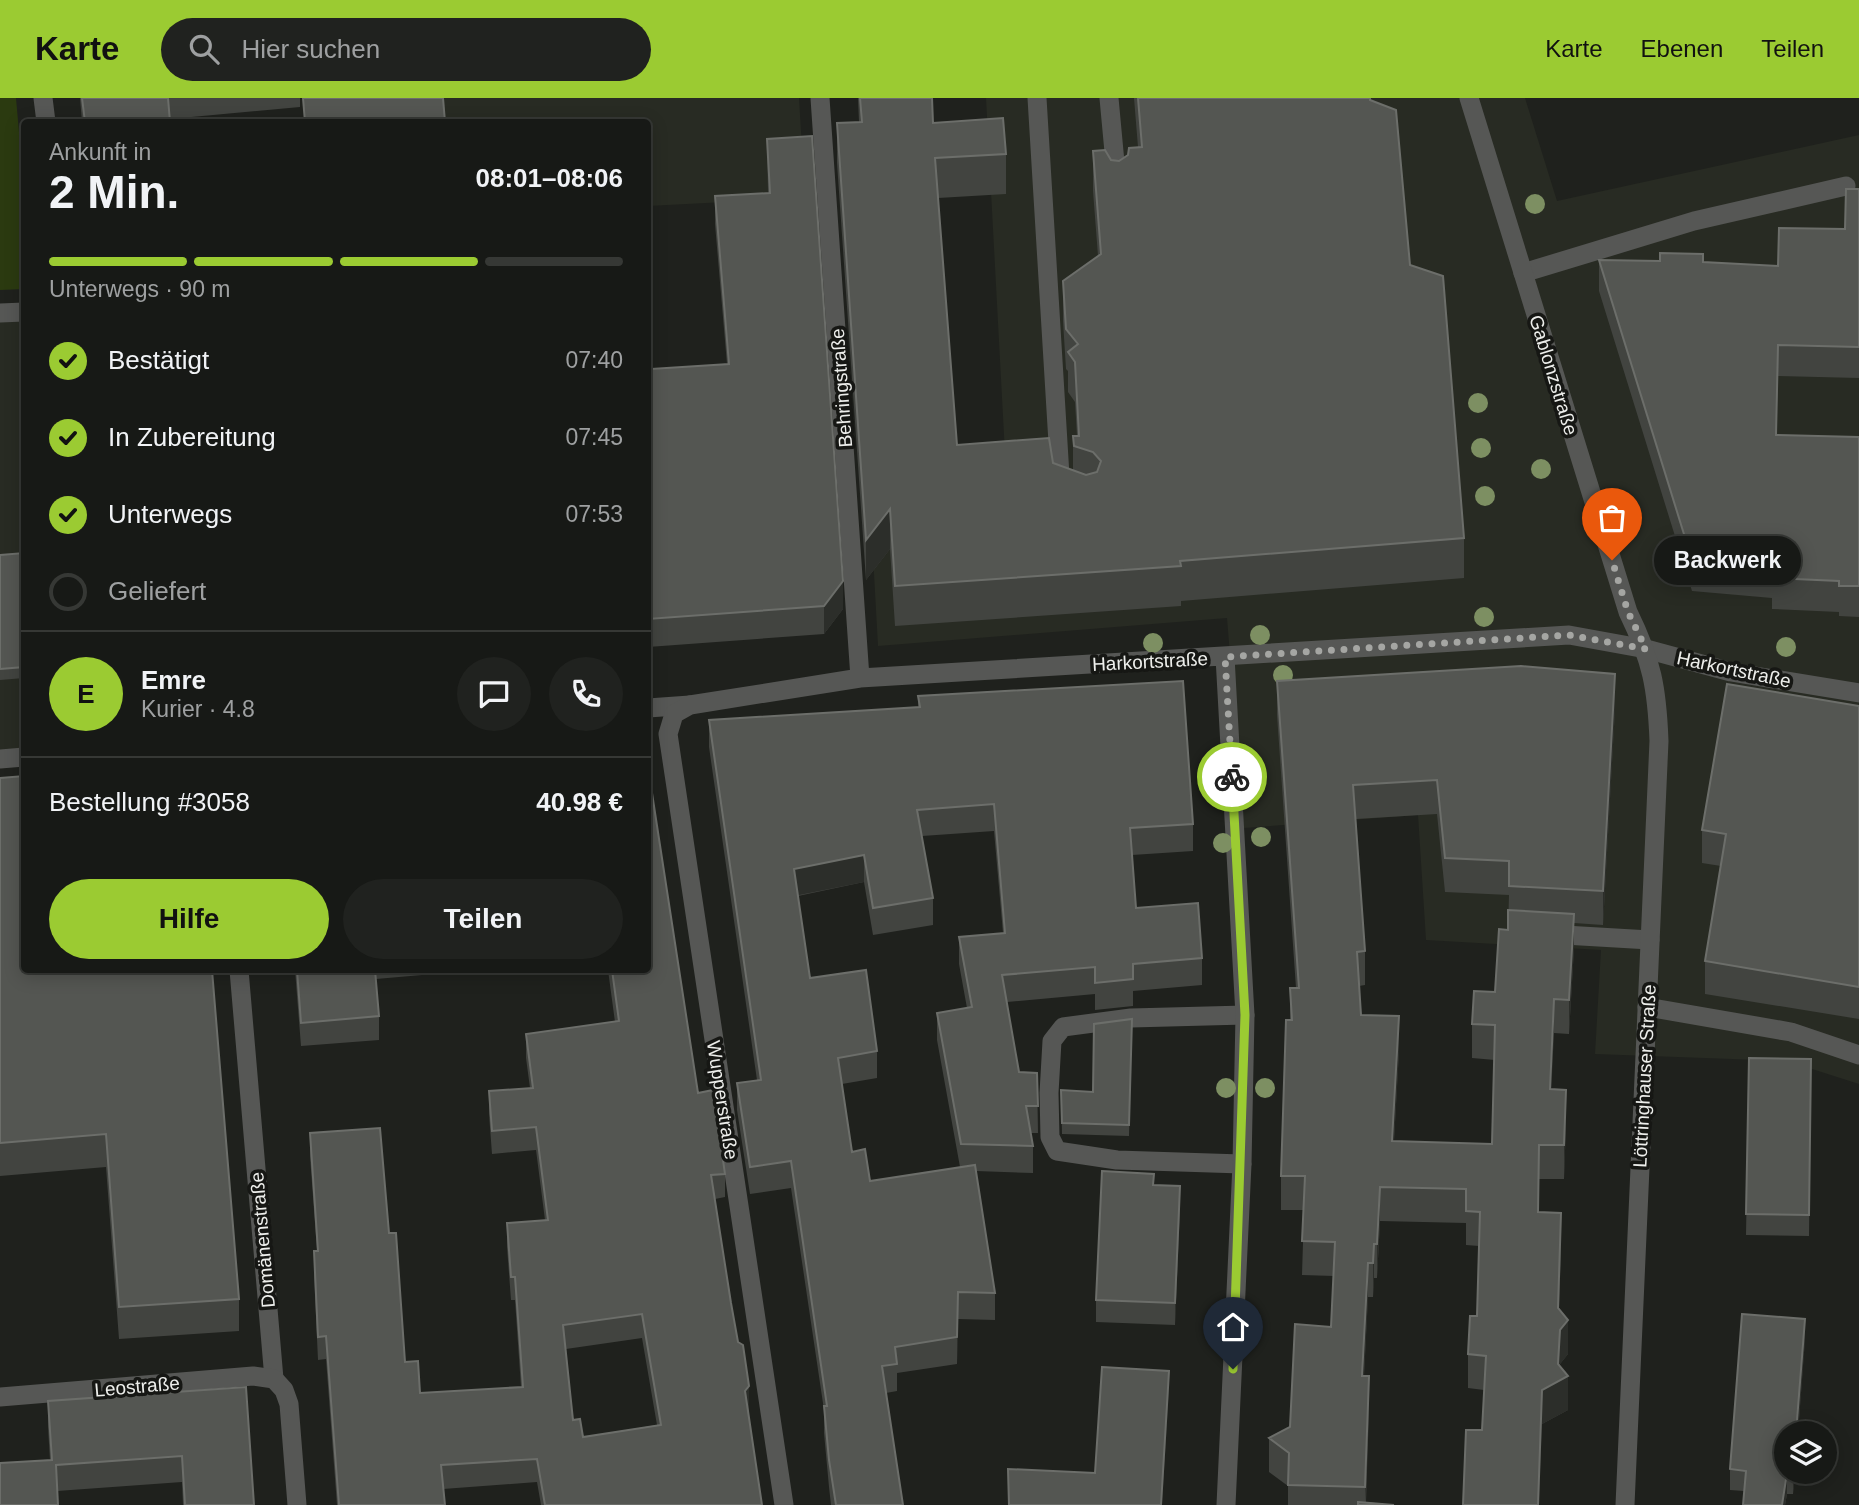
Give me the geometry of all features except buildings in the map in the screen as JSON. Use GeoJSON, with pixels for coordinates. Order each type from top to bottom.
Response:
{"type":"FeatureCollection","features":[{"type":"Feature","properties":{"kind":"street"},"geometry":{"type":"LineString","coordinates":[[43,98],[46,119]]}},
{"type":"Feature","properties":{"kind":"street","name":"Behringstraße"},"geometry":{"type":"LineString","coordinates":[[820,98],[860,678]]}},
{"type":"Feature","properties":{"kind":"street"},"geometry":{"type":"LineString","coordinates":[[1037,98],[1062,495],[1080,500]]}},
{"type":"Feature","properties":{"kind":"street"},"geometry":{"type":"LineString","coordinates":[[1109,98],[1117,189]]}},
{"type":"Feature","properties":{"kind":"street","name":"Gablonzstraße"},"geometry":{"type":"LineString","coordinates":[[1469,98],[1628,612],[1646,649]]}},
{"type":"Feature","properties":{"kind":"street"},"geometry":{"type":"LineString","coordinates":[[1523,273],[1694,221],[1846,186]]}},
{"type":"Feature","properties":{"kind":"street"},"geometry":{"type":"LineString","coordinates":[[0,313],[21,312]]}},
{"type":"Feature","properties":{"kind":"street","name":"Harkortstraße"},"geometry":{"type":"LineString","coordinates":[[651,708],[690,705],[860,678],[1569,635],[1646,649],[1731,671],[1859,693]]}},
{"type":"Feature","properties":{"kind":"street","name":"Löttringhauser Straße"},"geometry":{"type":"LineString","coordinates":[[1625,1505],[1659,741],[1657,700],[1646,649]]}},
{"type":"Feature","properties":{"kind":"street"},"geometry":{"type":"LineString","coordinates":[[1225,657],[1245,1015],[1242,1164],[1226,1505]]}},
{"type":"Feature","properties":{"kind":"street","name":"Wupperstraße"},"geometry":{"type":"LineString","coordinates":[[690,705],[674,714],[668,734],[784,1505]]}},
{"type":"Feature","properties":{"kind":"street"},"geometry":{"type":"LineString","coordinates":[[0,759],[21,757]]}},
{"type":"Feature","properties":{"kind":"street"},"geometry":{"type":"LineString","coordinates":[[1534,934],[1650,940]]}},
{"type":"Feature","properties":{"kind":"street","name":"Domänenstraße"},"geometry":{"type":"LineString","coordinates":[[239,973],[274,1379],[284,1390],[289,1405],[297,1505]]}},
{"type":"Feature","properties":{"kind":"street"},"geometry":{"type":"LineString","coordinates":[[1647,1007],[1791,1032],[1859,1055]]}},
{"type":"Feature","properties":{"kind":"street"},"geometry":{"type":"LineString","coordinates":[[1242,1164],[1117,1160],[1057,1151],[1050,1137],[1049,1093],[1052,1041],[1063,1027],[1131,1018],[1245,1015]]}},
{"type":"Feature","properties":{"kind":"street","name":"Leostraße"},"geometry":{"type":"LineString","coordinates":[[0,1397],[253,1376],[274,1379]]}},
{"type":"Feature","properties":{"kind":"shaded area"},"geometry":{"type":"Polygon","coordinates":[[[442,98],[799,98],[805,198],[651,206],[651,119],[444,119],[442,98]]]}},
{"type":"Feature","properties":{"kind":"shaded area"},"geometry":{"type":"Polygon","coordinates":[[[986,98],[1525,98],[1557,201],[1859,135],[1859,1084],[1787,1061],[1595,1054],[1601,950],[1426,940],[1418,815],[1244,828],[1227,618],[878,646],[871,520],[1008,510],[986,98]]]}},
{"type":"Feature","properties":{"kind":"shaded area"},"geometry":{"type":"Polygon","coordinates":[[[21,312],[21,757],[0,759],[0,314],[21,312]]]}},
{"type":"Feature","properties":{"kind":"green space"},"geometry":{"type":"Polygon","coordinates":[[[0,98],[16,98],[21,155],[21,289],[0,290],[0,98]]]}},
{"type":"Feature","properties":{"kind":"way so far"},"geometry":{"type":"LineString","coordinates":[[1232,777],[1225,657],[1569,635],[1646,649],[1628,612],[1612,560]]}},
{"type":"Feature","properties":{"kind":"place","name":"Backwerk"},"geometry":{"type":"Point","coordinates":[1612,560]}},
{"type":"Feature","properties":{"kind":"route"},"geometry":{"type":"LineString","coordinates":[[1232,777],[1245,1015],[1233,1369]]}}]}
